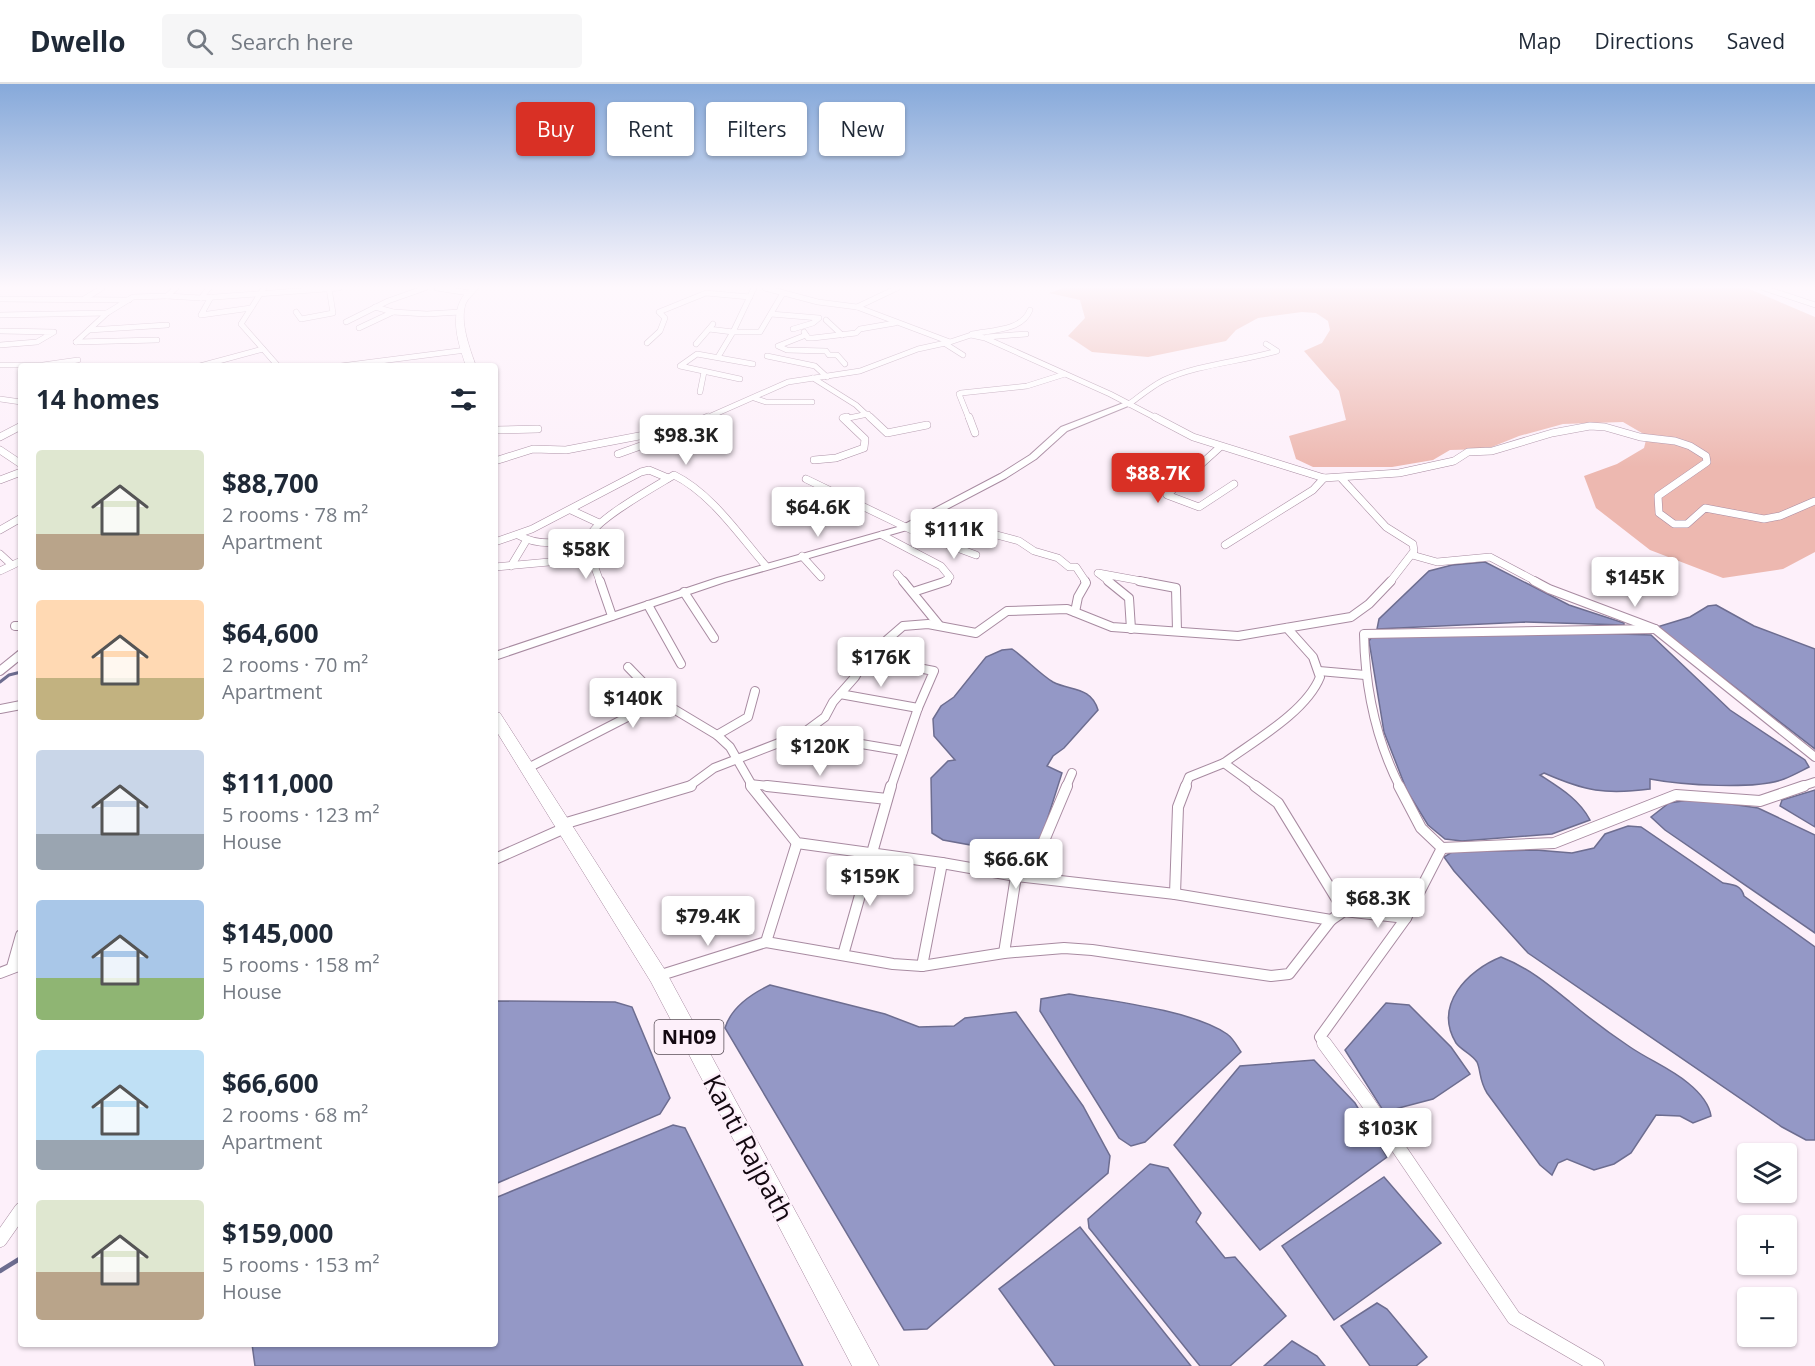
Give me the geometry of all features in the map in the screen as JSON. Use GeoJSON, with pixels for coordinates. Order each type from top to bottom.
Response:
{"type":"FeatureCollection","features":[{"type":"Feature","properties":{"kind":"main road"},"geometry":{"type":"LineString","coordinates":[[466,350],[470,363]]}},
{"type":"Feature","properties":{"kind":"main road","name":"Kanti Rajpath"},"geometry":{"type":"LineString","coordinates":[[498,722],[658,976],[866,1366]]}},
{"type":"Feature","properties":{"kind":"street"},"geometry":{"type":"LineString","coordinates":[[718,357],[724,348]]}},
{"type":"Feature","properties":{"kind":"street"},"geometry":{"type":"LineString","coordinates":[[782,348],[787,350],[826,351],[829,355],[837,355],[845,364]]}},
{"type":"Feature","properties":{"kind":"street"},"geometry":{"type":"LineString","coordinates":[[498,460],[533,449],[566,450],[697,423],[788,382],[860,371],[924,348]]}},
{"type":"Feature","properties":{"kind":"street"},"geometry":{"type":"LineString","coordinates":[[953,348],[963,355]]}},
{"type":"Feature","properties":{"kind":"street"},"geometry":{"type":"LineString","coordinates":[[1007,348],[1129,404],[1193,437],[1324,478],[1342,479],[1417,470],[1454,461],[1468,452],[1492,451],[1587,426],[1601,426],[1639,437],[1672,438],[1689,444],[1706,456],[1707,462],[1658,496],[1659,513],[1674,524],[1687,524],[1706,508],[1764,519],[1780,516],[1815,501]]}},
{"type":"Feature","properties":{"kind":"street"},"geometry":{"type":"LineString","coordinates":[[498,655],[766,566],[904,528],[1003,476],[1033,457],[1064,429],[1129,404],[1162,381],[1220,363],[1244,361],[1277,351],[1272,348]]}},
{"type":"Feature","properties":{"kind":"street"},"geometry":{"type":"LineString","coordinates":[[211,363],[263,349],[276,363]]}},
{"type":"Feature","properties":{"kind":"street"},"geometry":{"type":"LineString","coordinates":[[365,363],[466,350]]}},
{"type":"Feature","properties":{"kind":"street"},"geometry":{"type":"LineString","coordinates":[[740,379],[680,366],[695,354],[753,364]]}},
{"type":"Feature","properties":{"kind":"street"},"geometry":{"type":"LineString","coordinates":[[422,356],[423,363]]}},
{"type":"Feature","properties":{"kind":"street"},"geometry":{"type":"LineString","coordinates":[[767,356],[815,366],[827,377]]}},
{"type":"Feature","properties":{"kind":"street"},"geometry":{"type":"LineString","coordinates":[[230,358],[233,363]]}},
{"type":"Feature","properties":{"kind":"street"},"geometry":{"type":"LineString","coordinates":[[57,363],[78,360]]}},
{"type":"Feature","properties":{"kind":"street"},"geometry":{"type":"LineString","coordinates":[[0,365],[18,365]]}},
{"type":"Feature","properties":{"kind":"street"},"geometry":{"type":"LineString","coordinates":[[700,392],[704,372]]}},
{"type":"Feature","properties":{"kind":"street"},"geometry":{"type":"LineString","coordinates":[[975,433],[959,394],[1027,386],[1065,374]]}},
{"type":"Feature","properties":{"kind":"street"},"geometry":{"type":"LineString","coordinates":[[813,378],[868,414],[893,441]]}},
{"type":"Feature","properties":{"kind":"street"},"geometry":{"type":"LineString","coordinates":[[754,398],[766,402],[812,402]]}},
{"type":"Feature","properties":{"kind":"street"},"geometry":{"type":"LineString","coordinates":[[0,399],[18,402]]}},
{"type":"Feature","properties":{"kind":"street"},"geometry":{"type":"LineString","coordinates":[[814,460],[836,458],[864,448],[865,439],[843,418],[868,414]]}},
{"type":"Feature","properties":{"kind":"street"},"geometry":{"type":"LineString","coordinates":[[887,433],[927,425]]}},
{"type":"Feature","properties":{"kind":"street"},"geometry":{"type":"LineString","coordinates":[[0,437],[18,428]]}},
{"type":"Feature","properties":{"kind":"street"},"geometry":{"type":"LineString","coordinates":[[498,430],[538,429]]}},
{"type":"Feature","properties":{"kind":"street"},"geometry":{"type":"LineString","coordinates":[[618,454],[644,446],[646,444],[644,435]]}},
{"type":"Feature","properties":{"kind":"street"},"geometry":{"type":"LineString","coordinates":[[1220,447],[1167,495],[1199,507],[1234,484]]}},
{"type":"Feature","properties":{"kind":"street"},"geometry":{"type":"LineString","coordinates":[[0,450],[18,462]]}},
{"type":"Feature","properties":{"kind":"street"},"geometry":{"type":"LineString","coordinates":[[498,541],[518,535],[649,470],[668,478]]}},
{"type":"Feature","properties":{"kind":"street"},"geometry":{"type":"LineString","coordinates":[[0,480],[18,473]]}},
{"type":"Feature","properties":{"kind":"street"},"geometry":{"type":"LineString","coordinates":[[612,616],[591,556],[590,537],[599,523],[668,478],[678,476],[691,486],[766,566]]}},
{"type":"Feature","properties":{"kind":"street"},"geometry":{"type":"LineString","coordinates":[[1225,545],[1313,490],[1324,478]]}},
{"type":"Feature","properties":{"kind":"street"},"geometry":{"type":"LineString","coordinates":[[806,479],[904,528],[975,555]]}},
{"type":"Feature","properties":{"kind":"street"},"geometry":{"type":"LineString","coordinates":[[498,858],[564,826],[689,787],[714,768],[802,735],[825,717],[855,677],[866,658],[903,626],[939,625],[976,633],[1007,611],[1037,609],[1075,612],[1098,623],[1131,629],[1238,636],[1351,617],[1360,613],[1414,551],[1413,544],[1386,527],[1342,479]]}},
{"type":"Feature","properties":{"kind":"street"},"geometry":{"type":"LineString","coordinates":[[571,510],[599,523]]}},
{"type":"Feature","properties":{"kind":"street"},"geometry":{"type":"LineString","coordinates":[[929,516],[1019,541],[1034,552],[1058,558],[1070,567],[1076,567],[1086,583],[1078,597],[1075,612]]}},
{"type":"Feature","properties":{"kind":"street"},"geometry":{"type":"LineString","coordinates":[[0,530],[18,520]]}},
{"type":"Feature","properties":{"kind":"street"},"geometry":{"type":"LineString","coordinates":[[518,535],[526,541],[554,542],[590,537]]}},
{"type":"Feature","properties":{"kind":"street"},"geometry":{"type":"LineString","coordinates":[[882,535],[941,566],[949,573],[950,577],[947,581],[913,592]]}},
{"type":"Feature","properties":{"kind":"street"},"geometry":{"type":"LineString","coordinates":[[511,566],[526,541]]}},
{"type":"Feature","properties":{"kind":"street"},"geometry":{"type":"LineString","coordinates":[[0,554],[12,565]]}},
{"type":"Feature","properties":{"kind":"street"},"geometry":{"type":"LineString","coordinates":[[1412,555],[1437,562],[1490,556],[1549,589],[1655,629],[1815,757]]}},
{"type":"Feature","properties":{"kind":"street"},"geometry":{"type":"LineString","coordinates":[[802,556],[821,577]]}},
{"type":"Feature","properties":{"kind":"street"},"geometry":{"type":"LineString","coordinates":[[498,567],[560,561]]}},
{"type":"Feature","properties":{"kind":"street"},"geometry":{"type":"LineString","coordinates":[[0,571],[18,562]]}},
{"type":"Feature","properties":{"kind":"street"},"geometry":{"type":"LineString","coordinates":[[1131,629],[1129,598],[1098,573],[1176,588],[1177,631]]}},
{"type":"Feature","properties":{"kind":"street"},"geometry":{"type":"LineString","coordinates":[[897,574],[939,625]]}},
{"type":"Feature","properties":{"kind":"street"},"geometry":{"type":"LineString","coordinates":[[684,592],[714,638]]}},
{"type":"Feature","properties":{"kind":"street"},"geometry":{"type":"LineString","coordinates":[[648,605],[681,664]]}},
{"type":"Feature","properties":{"kind":"street"},"geometry":{"type":"LineString","coordinates":[[1175,894],[1178,807],[1189,777],[1224,763],[1285,718],[1317,687],[1319,671],[1312,655],[1287,628]]}},
{"type":"Feature","properties":{"kind":"street"},"geometry":{"type":"LineString","coordinates":[[1655,629],[1364,634],[1365,675],[1386,760],[1421,828],[1442,848],[1554,843],[1676,795],[1760,801],[1815,782]]}},
{"type":"Feature","properties":{"kind":"street"},"geometry":{"type":"LineString","coordinates":[[0,671],[18,656]]}},
{"type":"Feature","properties":{"kind":"street"},"geometry":{"type":"LineString","coordinates":[[843,955],[887,798],[918,708],[934,671],[866,658]]}},
{"type":"Feature","properties":{"kind":"street"},"geometry":{"type":"LineString","coordinates":[[628,667],[662,702],[717,735],[730,747],[750,784],[797,843],[870,852],[1016,876],[1175,894],[1331,920]]}},
{"type":"Feature","properties":{"kind":"street"},"geometry":{"type":"LineString","coordinates":[[1319,671],[1365,675]]}},
{"type":"Feature","properties":{"kind":"street"},"geometry":{"type":"LineString","coordinates":[[717,735],[748,717],[755,691]]}},
{"type":"Feature","properties":{"kind":"street"},"geometry":{"type":"LineString","coordinates":[[840,694],[918,708]]}},
{"type":"Feature","properties":{"kind":"street"},"geometry":{"type":"LineString","coordinates":[[528,768],[639,711],[662,702]]}},
{"type":"Feature","properties":{"kind":"street"},"geometry":{"type":"LineString","coordinates":[[0,709],[18,706]]}},
{"type":"Feature","properties":{"kind":"street"},"geometry":{"type":"LineString","coordinates":[[802,735],[903,751]]}},
{"type":"Feature","properties":{"kind":"street"},"geometry":{"type":"LineString","coordinates":[[1224,763],[1278,802],[1344,911]]}},
{"type":"Feature","properties":{"kind":"street"},"geometry":{"type":"LineString","coordinates":[[1004,953],[1016,876],[1038,855],[1072,772]]}},
{"type":"Feature","properties":{"kind":"street"},"geometry":{"type":"LineString","coordinates":[[750,784],[887,798]]}},
{"type":"Feature","properties":{"kind":"street"},"geometry":{"type":"LineString","coordinates":[[765,942],[797,843]]}},
{"type":"Feature","properties":{"kind":"street"},"geometry":{"type":"LineString","coordinates":[[1442,848],[1406,918],[1320,1036],[1514,1318],[1597,1366]]}},
{"type":"Feature","properties":{"kind":"street"},"geometry":{"type":"LineString","coordinates":[[922,966],[942,863]]}},
{"type":"Feature","properties":{"kind":"street"},"geometry":{"type":"LineString","coordinates":[[658,976],[765,942],[892,964],[922,966],[1004,953],[1064,948],[1083,949],[1271,976],[1289,974],[1331,920],[1344,911],[1406,918]]}},
{"type":"Feature","properties":{"kind":"street"},"geometry":{"type":"LineString","coordinates":[[0,973],[16,966]]}},
{"type":"Feature","properties":{"kind":"street"},"geometry":{"type":"LineString","coordinates":[[0,1240],[18,1214]]}},
{"type":"Feature","properties":{"kind":"shaded area"},"geometry":{"type":"Polygon","coordinates":[[[1086,348],[1193,348],[1148,357],[1092,352],[1086,348]]]}},
{"type":"Feature","properties":{"kind":"shaded area"},"geometry":{"type":"Polygon","coordinates":[[[1311,348],[1815,348],[1815,552],[1783,569],[1723,578],[1650,550],[1596,508],[1584,476],[1617,464],[1644,448],[1647,436],[1623,422],[1563,424],[1519,436],[1487,449],[1450,450],[1433,460],[1392,467],[1313,467],[1296,459],[1289,436],[1346,420],[1339,391],[1304,351],[1311,348]]]}},
{"type":"Feature","properties":{"kind":"water"},"geometry":{"type":"Polygon","coordinates":[[[1485,562],[1569,605],[1624,623],[1624,625],[1526,622],[1377,629],[1379,619],[1429,571],[1452,565],[1485,562]]]}},
{"type":"Feature","properties":{"kind":"water"},"geometry":{"type":"Polygon","coordinates":[[[1716,605],[1754,626],[1815,649],[1815,749],[1657,627],[1690,617],[1708,606],[1716,605]]]}},
{"type":"Feature","properties":{"kind":"water"},"geometry":{"type":"Polygon","coordinates":[[[1590,633],[1651,635],[1730,710],[1805,760],[1809,767],[1784,779],[1756,784],[1699,785],[1650,779],[1650,789],[1620,792],[1584,788],[1544,773],[1540,775],[1575,800],[1590,820],[1552,834],[1462,841],[1445,839],[1428,825],[1407,791],[1384,732],[1369,641],[1373,635],[1590,633]]]}},
{"type":"Feature","properties":{"kind":"water"},"geometry":{"type":"Polygon","coordinates":[[[1012,649],[1053,682],[1085,693],[1095,702],[1098,710],[1064,748],[1053,756],[1047,766],[1062,773],[1043,833],[1031,856],[943,840],[932,833],[931,778],[948,761],[955,760],[934,736],[933,719],[941,706],[954,697],[986,657],[1002,650],[1012,649]]]}},
{"type":"Feature","properties":{"kind":"water"},"geometry":{"type":"Polygon","coordinates":[[[1815,790],[1815,827],[1780,806],[1782,800],[1815,790]]]}},
{"type":"Feature","properties":{"kind":"water"},"geometry":{"type":"Polygon","coordinates":[[[1696,799],[1758,808],[1815,835],[1815,933],[1665,830],[1651,817],[1669,803],[1696,799]]]}},
{"type":"Feature","properties":{"kind":"water"},"geometry":{"type":"Polygon","coordinates":[[[1628,826],[1641,827],[1723,883],[1739,888],[1744,896],[1815,947],[1815,1140],[1806,1140],[1782,1127],[1528,953],[1444,857],[1452,852],[1536,850],[1572,853],[1594,848],[1605,834],[1628,826]]]}},
{"type":"Feature","properties":{"kind":"water"},"geometry":{"type":"Polygon","coordinates":[[[1501,957],[1538,977],[1614,1036],[1692,1086],[1703,1098],[1711,1116],[1693,1123],[1680,1116],[1656,1115],[1631,1153],[1614,1164],[1594,1170],[1567,1159],[1558,1163],[1552,1175],[1540,1165],[1487,1093],[1477,1062],[1456,1043],[1450,1029],[1451,1003],[1458,991],[1477,971],[1501,957]]]}},
{"type":"Feature","properties":{"kind":"water"},"geometry":{"type":"Polygon","coordinates":[[[770,985],[885,1014],[919,1027],[954,1026],[965,1018],[1016,1012],[1083,1106],[1110,1156],[1108,1173],[927,1329],[904,1330],[725,1028],[732,1014],[743,1002],[770,985]]]}},
{"type":"Feature","properties":{"kind":"water"},"geometry":{"type":"Polygon","coordinates":[[[1069,994],[1128,1003],[1193,1019],[1227,1034],[1241,1052],[1145,1142],[1131,1146],[1119,1138],[1040,1011],[1041,999],[1069,994]]]}},
{"type":"Feature","properties":{"kind":"water"},"geometry":{"type":"Polygon","coordinates":[[[498,1001],[615,1002],[632,1007],[670,1098],[660,1114],[498,1183],[498,1001]]]}},
{"type":"Feature","properties":{"kind":"water"},"geometry":{"type":"Polygon","coordinates":[[[1386,1003],[1409,1005],[1451,1047],[1470,1074],[1433,1099],[1384,1112],[1345,1050],[1386,1003]]]}},
{"type":"Feature","properties":{"kind":"water"},"geometry":{"type":"Polygon","coordinates":[[[1314,1060],[1355,1103],[1387,1157],[1260,1250],[1174,1145],[1240,1066],[1314,1060]]]}},
{"type":"Feature","properties":{"kind":"water"},"geometry":{"type":"Polygon","coordinates":[[[673,1125],[685,1128],[803,1366],[255,1366],[252,1347],[498,1347],[498,1197],[673,1125]]]}},
{"type":"Feature","properties":{"kind":"water"},"geometry":{"type":"Polygon","coordinates":[[[1150,1164],[1168,1168],[1201,1213],[1196,1222],[1225,1258],[1235,1257],[1286,1316],[1230,1366],[1200,1366],[1089,1228],[1088,1219],[1150,1164]]]}},
{"type":"Feature","properties":{"kind":"water"},"geometry":{"type":"Polygon","coordinates":[[[1384,1177],[1441,1243],[1334,1320],[1282,1246],[1384,1177]]]}},
{"type":"Feature","properties":{"kind":"water"},"geometry":{"type":"Polygon","coordinates":[[[1080,1227],[1191,1366],[1055,1366],[999,1289],[1080,1227]]]}},
{"type":"Feature","properties":{"kind":"water"},"geometry":{"type":"Polygon","coordinates":[[[1377,1303],[1387,1309],[1427,1357],[1416,1366],[1370,1366],[1341,1326],[1377,1303]]]}},
{"type":"Feature","properties":{"kind":"water"},"geometry":{"type":"Polygon","coordinates":[[[1292,1341],[1317,1356],[1325,1366],[1264,1366],[1292,1341]]]}},
{"type":"Feature","properties":{"kind":"waterway"},"geometry":{"type":"LineString","coordinates":[[0,682],[9,675],[18,673]]}},
{"type":"Feature","properties":{"kind":"waterway"},"geometry":{"type":"LineString","coordinates":[[0,1271],[18,1260]]}}]}
